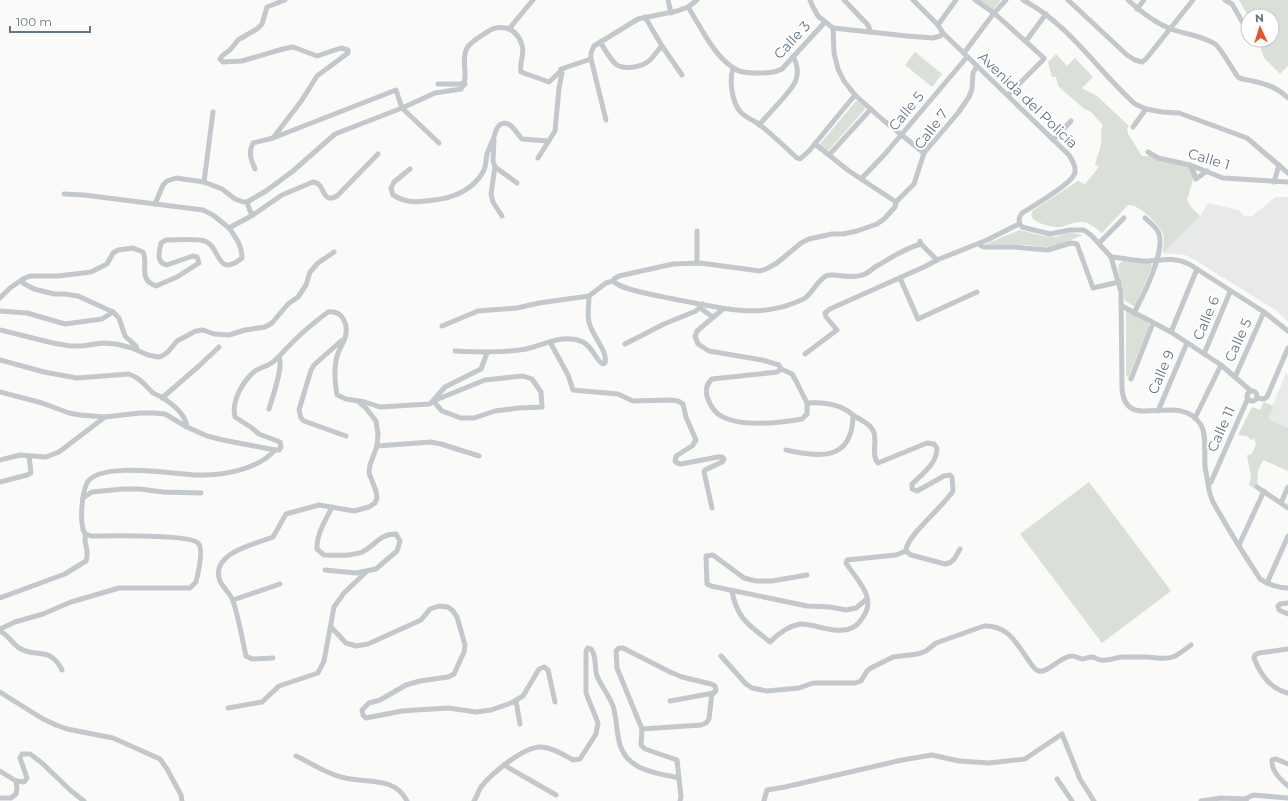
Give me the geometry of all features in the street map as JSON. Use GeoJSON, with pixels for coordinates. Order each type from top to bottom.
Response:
{"type":"FeatureCollection","features":[{"type":"Feature","properties":{"kind":"street"},"geometry":{"type":"LineString","coordinates":[[273,138],[302,100],[317,76],[348,53],[348,50],[341,48],[317,56],[293,47],[242,61],[223,62],[220,59],[222,55],[230,50],[238,40],[257,29],[262,24],[267,7],[285,0]]}},
{"type":"Feature","properties":{"kind":"street"},"geometry":{"type":"LineString","coordinates":[[509,29],[533,0]]}},
{"type":"Feature","properties":{"kind":"street"},"geometry":{"type":"LineString","coordinates":[[668,0],[671,13]]}},
{"type":"Feature","properties":{"kind":"street"},"geometry":{"type":"LineString","coordinates":[[606,120],[591,59],[592,50],[600,42],[638,19],[671,13],[688,7],[697,0]]}},
{"type":"Feature","properties":{"kind":"street"},"geometry":{"type":"LineString","coordinates":[[810,0],[818,16],[833,28],[834,53],[838,69],[844,81],[855,95],[924,153]]}},
{"type":"Feature","properties":{"kind":"street"},"geometry":{"type":"LineString","coordinates":[[844,0],[868,25],[870,32]]}},
{"type":"Feature","properties":{"kind":"street","name":"Avenida del Policía"},"geometry":{"type":"LineString","coordinates":[[913,0],[938,25],[943,33],[1069,155],[1073,161],[1075,173],[1073,178],[1022,213],[1019,218],[1019,224]]}},
{"type":"Feature","properties":{"kind":"street"},"geometry":{"type":"LineString","coordinates":[[938,25],[956,0]]}},
{"type":"Feature","properties":{"kind":"street"},"geometry":{"type":"LineString","coordinates":[[975,0],[994,14],[1044,58],[1008,95]]}},
{"type":"Feature","properties":{"kind":"street","name":"Calle 5"},"geometry":{"type":"LineString","coordinates":[[862,179],[901,135],[966,55],[994,14],[1006,0]]}},
{"type":"Feature","properties":{"kind":"street"},"geometry":{"type":"LineString","coordinates":[[1023,0],[1046,14],[1069,34],[1135,104],[1146,109],[1179,113],[1247,138],[1288,173]]}},
{"type":"Feature","properties":{"kind":"street"},"geometry":{"type":"LineString","coordinates":[[1068,0],[1127,56],[1142,62],[1193,0]]}},
{"type":"Feature","properties":{"kind":"street"},"geometry":{"type":"LineString","coordinates":[[1128,0],[1150,19],[1170,29],[1216,44],[1238,77],[1277,88],[1288,98]]}},
{"type":"Feature","properties":{"kind":"street"},"geometry":{"type":"LineString","coordinates":[[1137,9],[1144,0]]}},
{"type":"Feature","properties":{"kind":"street"},"geometry":{"type":"LineString","coordinates":[[1225,0],[1232,4],[1240,18]]}},
{"type":"Feature","properties":{"kind":"street","name":"Calle 3"},"geometry":{"type":"LineString","coordinates":[[688,7],[717,52],[733,68],[748,74],[775,72],[782,69],[825,22]]}},
{"type":"Feature","properties":{"kind":"street"},"geometry":{"type":"LineString","coordinates":[[1026,41],[1046,14]]}},
{"type":"Feature","properties":{"kind":"street"},"geometry":{"type":"LineString","coordinates":[[645,17],[662,46],[682,75]]}},
{"type":"Feature","properties":{"kind":"street"},"geometry":{"type":"LineString","coordinates":[[155,204],[163,185],[167,181],[176,178],[204,182],[222,189],[235,199],[247,202],[266,191],[293,171],[335,134],[402,108],[435,92],[461,89],[465,84],[466,48],[494,27],[509,29],[518,36],[522,44],[523,55],[520,68],[521,72],[549,82],[562,69],[569,65],[591,59]]}},
{"type":"Feature","properties":{"kind":"street","name":"Calle 3"},"geometry":{"type":"LineString","coordinates":[[833,28],[933,38],[940,36],[943,33]]}},
{"type":"Feature","properties":{"kind":"street"},"geometry":{"type":"LineString","coordinates":[[600,42],[616,65],[622,67],[645,64],[650,61],[662,46]]}},
{"type":"Feature","properties":{"kind":"street"},"geometry":{"type":"LineString","coordinates":[[759,124],[795,83],[798,70],[794,57]]}},
{"type":"Feature","properties":{"kind":"street","name":"Calle 7"},"geometry":{"type":"LineString","coordinates":[[589,296],[606,283],[613,281],[619,276],[666,265],[697,263],[760,271],[777,263],[801,243],[809,239],[832,234],[844,234],[878,224],[895,207],[896,202],[914,184],[924,153],[934,139],[958,113],[969,97],[972,89],[973,73],[977,66]]}},
{"type":"Feature","properties":{"kind":"street"},"geometry":{"type":"LineString","coordinates":[[733,68],[731,77],[735,102],[740,112],[759,124],[800,159],[815,144],[855,95]]}},
{"type":"Feature","properties":{"kind":"street"},"geometry":{"type":"LineString","coordinates":[[538,158],[555,131],[562,69]]}},
{"type":"Feature","properties":{"kind":"street"},"geometry":{"type":"LineString","coordinates":[[438,84],[465,84]]}},
{"type":"Feature","properties":{"kind":"street"},"geometry":{"type":"LineString","coordinates":[[255,169],[250,156],[250,148],[254,143],[273,138],[396,90],[402,108],[439,143]]}},
{"type":"Feature","properties":{"kind":"street"},"geometry":{"type":"LineString","coordinates":[[829,155],[871,109]]}},
{"type":"Feature","properties":{"kind":"street"},"geometry":{"type":"LineString","coordinates":[[1133,127],[1146,109]]}},
{"type":"Feature","properties":{"kind":"street"},"geometry":{"type":"LineString","coordinates":[[204,182],[213,112]]}},
{"type":"Feature","properties":{"kind":"street"},"geometry":{"type":"LineString","coordinates":[[1053,140],[1071,121]]}},
{"type":"Feature","properties":{"kind":"street"},"geometry":{"type":"LineString","coordinates":[[410,168],[394,182],[392,188],[393,195],[401,200],[412,203],[446,199],[464,191],[476,181],[483,172],[487,154],[498,127],[504,124],[511,126],[522,139],[548,141]]}},
{"type":"Feature","properties":{"kind":"street"},"geometry":{"type":"LineString","coordinates":[[493,139],[495,142],[493,161],[495,167],[491,194],[493,202],[502,216]]}},
{"type":"Feature","properties":{"kind":"street"},"geometry":{"type":"LineString","coordinates":[[815,144],[848,171],[896,202]]}},
{"type":"Feature","properties":{"kind":"street","name":"Calle 1"},"geometry":{"type":"LineString","coordinates":[[1148,152],[1158,158],[1190,164],[1223,178],[1288,182]]}},
{"type":"Feature","properties":{"kind":"street"},"geometry":{"type":"LineString","coordinates":[[229,228],[254,215],[282,195],[313,182],[320,184],[326,197],[332,199],[337,196],[378,154]]}},
{"type":"Feature","properties":{"kind":"street"},"geometry":{"type":"LineString","coordinates":[[1190,164],[1196,179],[1207,171]]}},
{"type":"Feature","properties":{"kind":"street"},"geometry":{"type":"LineString","coordinates":[[1274,182],[1279,165]]}},
{"type":"Feature","properties":{"kind":"street"},"geometry":{"type":"LineString","coordinates":[[495,167],[517,183]]}},
{"type":"Feature","properties":{"kind":"street"},"geometry":{"type":"LineString","coordinates":[[0,298],[10,288],[30,276],[58,276],[91,272],[107,264],[113,253],[118,250],[133,248],[143,252],[145,256],[144,268],[146,279],[150,284],[156,286],[199,263],[197,257],[193,256],[167,265],[160,262],[158,254],[161,243],[166,240],[200,240],[206,242],[211,245],[221,262],[226,265],[235,264],[242,258],[242,249],[238,240],[229,228],[213,214],[203,210],[84,195],[64,194]]}},
{"type":"Feature","properties":{"kind":"street"},"geometry":{"type":"LineString","coordinates":[[247,202],[254,215]]}},
{"type":"Feature","properties":{"kind":"street"},"geometry":{"type":"LineString","coordinates":[[1098,243],[1124,218]]}},
{"type":"Feature","properties":{"kind":"street"},"geometry":{"type":"LineString","coordinates":[[1134,313],[1155,270],[1160,245],[1160,237],[1157,229],[1145,218]]}},
{"type":"Feature","properties":{"kind":"street"},"geometry":{"type":"LineString","coordinates":[[806,354],[837,330],[826,317],[825,315],[827,311],[937,260],[980,243],[1019,224],[1022,227],[1050,234],[1070,230],[1084,230],[1088,232],[1111,257],[1119,282],[1122,306],[1122,389],[1125,401],[1134,410],[1141,412],[1168,409],[1182,411],[1195,418],[1202,426],[1204,434],[1205,467],[1210,496],[1229,531],[1260,578],[1267,583],[1288,588]]}},
{"type":"Feature","properties":{"kind":"street"},"geometry":{"type":"LineString","coordinates":[[697,232],[697,263]]}},
{"type":"Feature","properties":{"kind":"street"},"geometry":{"type":"LineString","coordinates":[[613,281],[624,287],[650,294],[702,306],[743,312],[771,310],[788,306],[805,298],[826,276],[830,275],[849,278],[863,275],[904,251],[921,243],[937,260]]}},
{"type":"Feature","properties":{"kind":"street"},"geometry":{"type":"LineString","coordinates":[[980,243],[981,246],[984,247],[1014,247],[1048,250],[1074,243],[1077,244],[1093,288],[1119,282]]}},
{"type":"Feature","properties":{"kind":"street"},"geometry":{"type":"LineString","coordinates":[[0,330],[70,346],[102,343],[116,344],[158,357],[168,352],[177,341],[196,331],[208,331],[214,334],[228,335],[245,330],[265,327],[272,323],[288,304],[298,297],[306,285],[310,272],[318,263],[334,252]]}},
{"type":"Feature","properties":{"kind":"street"},"geometry":{"type":"LineString","coordinates":[[1111,257],[1142,261],[1174,259],[1185,262],[1230,292],[1264,312],[1288,331]]}},
{"type":"Feature","properties":{"kind":"street"},"geometry":{"type":"LineString","coordinates":[[1171,332],[1196,269]]}},
{"type":"Feature","properties":{"kind":"street"},"geometry":{"type":"LineString","coordinates":[[900,278],[918,318],[977,292]]}},
{"type":"Feature","properties":{"kind":"street"},"geometry":{"type":"LineString","coordinates":[[23,279],[23,283],[34,288],[54,294],[78,296],[113,312],[118,318],[126,336],[136,346],[137,350]]}},
{"type":"Feature","properties":{"kind":"street","name":"Calle 6"},"geometry":{"type":"LineString","coordinates":[[1204,354],[1230,292]]}},
{"type":"Feature","properties":{"kind":"street"},"geometry":{"type":"LineString","coordinates":[[442,326],[478,311],[517,308],[539,303],[589,296],[588,319],[590,327],[606,357],[605,363],[603,364],[599,362],[595,353],[583,342],[568,338],[526,349],[487,353],[455,351]]}},
{"type":"Feature","properties":{"kind":"street"},"geometry":{"type":"LineString","coordinates":[[702,306],[713,316]]}},
{"type":"Feature","properties":{"kind":"street"},"geometry":{"type":"LineString","coordinates":[[626,344],[702,306]]}},
{"type":"Feature","properties":{"kind":"street"},"geometry":{"type":"LineString","coordinates":[[1122,306],[1171,332],[1221,365],[1251,391],[1256,392],[1256,398]]}},
{"type":"Feature","properties":{"kind":"street"},"geometry":{"type":"LineString","coordinates":[[723,309],[713,316],[696,333],[698,344],[709,351],[720,354],[779,365],[781,369],[792,374],[807,403],[807,414],[802,419],[757,424],[725,418],[713,409],[706,393],[708,384],[712,379],[777,372],[781,369]]}},
{"type":"Feature","properties":{"kind":"street"},"geometry":{"type":"LineString","coordinates":[[0,311],[28,313],[65,324],[102,319],[113,312]]}},
{"type":"Feature","properties":{"kind":"street"},"geometry":{"type":"LineString","coordinates":[[0,392],[42,403],[68,413],[105,417],[154,412],[165,414],[187,427],[207,436],[279,450],[281,447],[280,442],[259,434],[235,417],[235,404],[244,384],[249,377],[264,366],[272,363],[328,312],[338,312],[345,321],[346,331],[345,338],[340,347],[336,360],[335,383],[338,395],[346,399],[380,408],[426,405],[433,401],[485,380],[523,376],[532,379],[541,392],[542,407],[495,411],[474,418],[461,418],[442,411],[433,401]]}},
{"type":"Feature","properties":{"kind":"street","name":"Calle 5"},"geometry":{"type":"LineString","coordinates":[[1235,377],[1264,312]]}},
{"type":"Feature","properties":{"kind":"street"},"geometry":{"type":"LineString","coordinates":[[1131,379],[1153,323]]}},
{"type":"Feature","properties":{"kind":"street"},"geometry":{"type":"LineString","coordinates":[[345,338],[314,365],[311,370],[299,410],[301,418],[304,421],[346,436]]}},
{"type":"Feature","properties":{"kind":"street"},"geometry":{"type":"LineString","coordinates":[[550,342],[568,375],[573,390],[618,394],[633,401],[670,400],[678,401],[682,404],[696,440],[692,446],[676,456],[675,461],[681,464],[718,457],[722,457],[724,459],[722,462],[704,470],[712,508]]}},
{"type":"Feature","properties":{"kind":"street","name":"Calle 9"},"geometry":{"type":"LineString","coordinates":[[1158,410],[1187,343]]}},
{"type":"Feature","properties":{"kind":"street"},"geometry":{"type":"LineString","coordinates":[[162,398],[219,347]]}},
{"type":"Feature","properties":{"kind":"street"},"geometry":{"type":"LineString","coordinates":[[1251,391],[1247,394],[1248,398],[1253,400],[1256,398],[1264,399],[1267,397],[1288,348]]}},
{"type":"Feature","properties":{"kind":"street"},"geometry":{"type":"LineString","coordinates":[[433,401],[445,387],[481,369],[487,353]]}},
{"type":"Feature","properties":{"kind":"street"},"geometry":{"type":"LineString","coordinates":[[269,409],[280,368],[279,357]]}},
{"type":"Feature","properties":{"kind":"street"},"geometry":{"type":"LineString","coordinates":[[0,360],[44,372],[77,378],[129,374],[140,379],[154,394],[179,411],[184,416],[187,422],[187,427]]}},
{"type":"Feature","properties":{"kind":"street"},"geometry":{"type":"LineString","coordinates":[[1195,418],[1221,365]]}},
{"type":"Feature","properties":{"kind":"street","name":"Calle 11"},"geometry":{"type":"LineString","coordinates":[[1209,484],[1248,398]]}},
{"type":"Feature","properties":{"kind":"street"},"geometry":{"type":"LineString","coordinates":[[273,658],[252,659],[246,656],[233,600],[220,581],[218,573],[222,562],[228,554],[273,537],[286,514],[319,505],[354,511],[369,507],[375,503],[377,498],[376,491],[368,473],[377,446],[378,434],[376,421],[366,408],[358,401]]}},
{"type":"Feature","properties":{"kind":"street"},"geometry":{"type":"LineString","coordinates":[[807,403],[836,405],[849,411],[853,416],[870,425],[875,435],[875,458],[878,462],[927,443],[932,443],[936,446],[937,451],[928,470],[911,486],[917,491],[944,476],[950,475],[952,477],[953,489],[951,495],[922,526],[909,543],[906,551]]}},
{"type":"Feature","properties":{"kind":"street"},"geometry":{"type":"LineString","coordinates":[[786,450],[819,455],[836,451],[847,439],[853,425],[853,416]]}},
{"type":"Feature","properties":{"kind":"street"},"geometry":{"type":"LineString","coordinates":[[0,460],[20,455],[46,457],[59,452],[105,417]]}},
{"type":"Feature","properties":{"kind":"street"},"geometry":{"type":"LineString","coordinates":[[377,446],[431,442],[479,456]]}},
{"type":"Feature","properties":{"kind":"street"},"geometry":{"type":"LineString","coordinates":[[62,670],[58,662],[50,656],[19,648],[0,630],[15,622],[43,614],[71,602],[120,588],[190,588],[196,582],[201,552],[200,546],[197,542],[190,539],[167,537],[91,536],[86,534],[83,530],[82,519],[83,498],[87,483],[91,478],[108,472],[120,470],[196,475],[229,473],[270,457],[275,450]]}},
{"type":"Feature","properties":{"kind":"street"},"geometry":{"type":"LineString","coordinates":[[0,482],[27,475],[31,472],[29,456]]}},
{"type":"Feature","properties":{"kind":"street","name":"Calle 11"},"geometry":{"type":"LineString","coordinates":[[1205,467],[1216,470]]}},
{"type":"Feature","properties":{"kind":"street"},"geometry":{"type":"LineString","coordinates":[[1258,486],[1264,492],[1288,508]]}},
{"type":"Feature","properties":{"kind":"street"},"geometry":{"type":"LineString","coordinates":[[1281,502],[1288,487]]}},
{"type":"Feature","properties":{"kind":"street"},"geometry":{"type":"LineString","coordinates":[[83,498],[92,492],[123,489],[201,493]]}},
{"type":"Feature","properties":{"kind":"street"},"geometry":{"type":"LineString","coordinates":[[1239,545],[1264,492]]}},
{"type":"Feature","properties":{"kind":"street"},"geometry":{"type":"LineString","coordinates":[[325,570],[356,573],[376,569],[397,551],[400,541],[396,534],[390,534],[378,539],[364,551],[351,555],[324,555],[317,549],[316,542],[332,507]]}},
{"type":"Feature","properties":{"kind":"street"},"geometry":{"type":"LineString","coordinates":[[0,598],[51,579],[82,564],[86,561],[87,556],[85,541],[86,534]]}},
{"type":"Feature","properties":{"kind":"street"},"geometry":{"type":"LineString","coordinates":[[1267,583],[1288,536]]}},
{"type":"Feature","properties":{"kind":"street"},"geometry":{"type":"LineString","coordinates":[[906,551],[910,555],[945,564],[950,563],[960,549]]}},
{"type":"Feature","properties":{"kind":"street"},"geometry":{"type":"LineString","coordinates":[[732,591],[734,605],[740,615],[770,642],[781,632],[794,625],[800,624],[832,630],[848,629],[858,625],[864,617],[867,610],[867,599],[864,586],[846,561],[896,555],[906,551]]}},
{"type":"Feature","properties":{"kind":"street"},"geometry":{"type":"LineString","coordinates":[[807,575],[772,581],[756,581],[744,578],[713,555],[706,556],[707,584],[711,586],[807,606],[830,607],[846,610],[856,608],[867,599]]}},
{"type":"Feature","properties":{"kind":"street"},"geometry":{"type":"LineString","coordinates":[[228,708],[262,702],[279,686],[318,673],[324,661],[334,607],[344,593],[367,572]]}},
{"type":"Feature","properties":{"kind":"street"},"geometry":{"type":"LineString","coordinates":[[233,600],[280,584]]}},
{"type":"Feature","properties":{"kind":"street"},"geometry":{"type":"LineString","coordinates":[[1288,603],[1280,604],[1278,606],[1279,610],[1288,614]]}},
{"type":"Feature","properties":{"kind":"street"},"geometry":{"type":"LineString","coordinates":[[331,627],[346,643],[356,646],[368,644],[421,620],[430,609],[439,606],[448,607],[454,611],[457,617],[465,645],[464,652],[454,674],[448,677],[420,681],[406,685],[380,700],[369,703],[362,710],[363,715],[366,718],[402,711],[416,710],[449,708],[476,712],[491,710],[516,701],[524,696],[539,669],[544,667],[548,670],[555,702]]}},
{"type":"Feature","properties":{"kind":"street"},"geometry":{"type":"LineString","coordinates":[[721,656],[746,684],[752,688],[767,691],[799,688],[813,683],[855,683],[861,681],[867,671],[871,668],[894,657],[918,654],[926,651],[936,643],[984,626],[1000,628],[1012,638],[1034,668],[1040,671],[1045,671],[1061,659],[1072,656],[1083,658],[1094,657],[1099,660],[1110,660],[1124,657],[1173,657],[1183,652],[1191,645]]}},
{"type":"Feature","properties":{"kind":"street"},"geometry":{"type":"LineString","coordinates":[[474,801],[480,788],[504,765],[534,747],[552,749],[574,760],[580,759],[596,734],[598,724],[586,693],[586,651],[588,648],[594,652],[595,668],[598,677],[608,694],[613,707],[620,746],[624,753],[629,760],[642,769],[679,778]]}},
{"type":"Feature","properties":{"kind":"street"},"geometry":{"type":"LineString","coordinates":[[670,701],[714,693],[716,690],[715,686],[682,677],[658,667],[623,648],[619,648],[616,651],[617,668],[642,729],[641,745],[645,749],[677,760],[680,801]]}},
{"type":"Feature","properties":{"kind":"street"},"geometry":{"type":"LineString","coordinates":[[1288,649],[1259,653],[1255,655],[1254,658],[1262,674],[1270,683],[1281,691],[1288,693]]}},
{"type":"Feature","properties":{"kind":"street"},"geometry":{"type":"LineString","coordinates":[[0,692],[42,720],[67,729],[113,738],[160,759],[181,795],[182,801]]}},
{"type":"Feature","properties":{"kind":"street"},"geometry":{"type":"LineString","coordinates":[[642,729],[701,725],[706,723],[709,719],[712,693]]}},
{"type":"Feature","properties":{"kind":"street"},"geometry":{"type":"LineString","coordinates":[[516,701],[520,724]]}},
{"type":"Feature","properties":{"kind":"street"},"geometry":{"type":"LineString","coordinates":[[764,801],[767,790],[932,755],[959,762],[989,763],[1025,759],[1062,734],[1080,779],[1094,801]]}},
{"type":"Feature","properties":{"kind":"street"},"geometry":{"type":"LineString","coordinates":[[0,771],[16,781],[24,782],[27,778],[20,758],[22,754],[30,754],[84,801]]}},
{"type":"Feature","properties":{"kind":"street"},"geometry":{"type":"LineString","coordinates":[[296,756],[340,777],[390,784],[402,792],[407,801]]}},
{"type":"Feature","properties":{"kind":"street"},"geometry":{"type":"LineString","coordinates":[[1288,764],[1276,759],[1272,760],[1273,769],[1281,780],[1288,786]]}},
{"type":"Feature","properties":{"kind":"street"},"geometry":{"type":"LineString","coordinates":[[504,765],[556,795]]}},
{"type":"Feature","properties":{"kind":"street"},"geometry":{"type":"LineString","coordinates":[[1057,779],[1072,801]]}},
{"type":"Feature","properties":{"kind":"street"},"geometry":{"type":"LineString","coordinates":[[0,798],[11,798],[16,794],[16,781]]}},
{"type":"Feature","properties":{"kind":"street"},"geometry":{"type":"LineString","coordinates":[[1201,801],[1221,798],[1246,800],[1249,796],[1253,795],[1288,798]]}},
{"type":"Feature","properties":{"kind":"shaded area"},"geometry":{"type":"Polygon","coordinates":[[[978,0],[1001,0],[992,11],[978,0]]]}},
{"type":"Feature","properties":{"kind":"shaded area"},"geometry":{"type":"Polygon","coordinates":[[[1239,0],[1288,0],[1288,66],[1280,74],[1264,58],[1261,48],[1280,48],[1280,8],[1244,8],[1239,0]]]}},
{"type":"Feature","properties":{"kind":"shaded area"},"geometry":{"type":"Polygon","coordinates":[[[915,52],[942,74],[932,87],[905,65],[915,52]]]}},
{"type":"Feature","properties":{"kind":"shaded area"},"geometry":{"type":"Polygon","coordinates":[[[1056,54],[1067,66],[1075,58],[1093,77],[1082,88],[1097,96],[1129,126],[1127,129],[1128,134],[1142,156],[1153,156],[1196,169],[1198,177],[1194,176],[1187,200],[1191,207],[1200,216],[1163,253],[1164,239],[1161,230],[1148,215],[1132,206],[1128,205],[1102,233],[1091,225],[1083,222],[1055,227],[1039,223],[1032,218],[1032,211],[1078,181],[1085,184],[1099,167],[1095,164],[1101,147],[1103,125],[1091,112],[1083,108],[1058,86],[1056,77],[1052,77],[1048,62],[1056,54]]]}},
{"type":"Feature","properties":{"kind":"shaded area"},"geometry":{"type":"Polygon","coordinates":[[[856,101],[865,107],[865,109],[828,151],[820,147],[820,144],[856,101]]]}},
{"type":"Feature","properties":{"kind":"shaded area"},"geometry":{"type":"Polygon","coordinates":[[[1276,197],[1288,197],[1288,322],[1277,311],[1195,260],[1185,255],[1163,253],[1200,216],[1208,203],[1239,210],[1244,216],[1252,216],[1276,197]]]}},
{"type":"Feature","properties":{"kind":"shaded area"},"geometry":{"type":"Polygon","coordinates":[[[1020,230],[1043,236],[1056,237],[1067,233],[1083,235],[1054,247],[985,244],[1020,230]]]}},
{"type":"Feature","properties":{"kind":"shaded area"},"geometry":{"type":"Polygon","coordinates":[[[1124,260],[1150,262],[1152,266],[1136,305],[1134,306],[1125,301],[1118,267],[1124,260]]]}},
{"type":"Feature","properties":{"kind":"shaded area"},"geometry":{"type":"Polygon","coordinates":[[[1126,311],[1148,322],[1149,326],[1128,378],[1126,374],[1126,311]]]}},
{"type":"Feature","properties":{"kind":"shaded area"},"geometry":{"type":"Polygon","coordinates":[[[1286,373],[1288,374],[1288,428],[1267,419],[1286,373]]]}},
{"type":"Feature","properties":{"kind":"shaded area"},"geometry":{"type":"Polygon","coordinates":[[[1264,402],[1273,406],[1268,419],[1288,428],[1288,471],[1263,460],[1258,471],[1257,487],[1254,488],[1249,485],[1251,477],[1247,455],[1252,454],[1256,444],[1255,439],[1251,440],[1247,436],[1238,435],[1252,407],[1260,410],[1264,402]]]}},
{"type":"Feature","properties":{"kind":"shaded area"},"geometry":{"type":"Polygon","coordinates":[[[1089,482],[1171,591],[1102,643],[1020,534],[1089,482]]]}}]}
